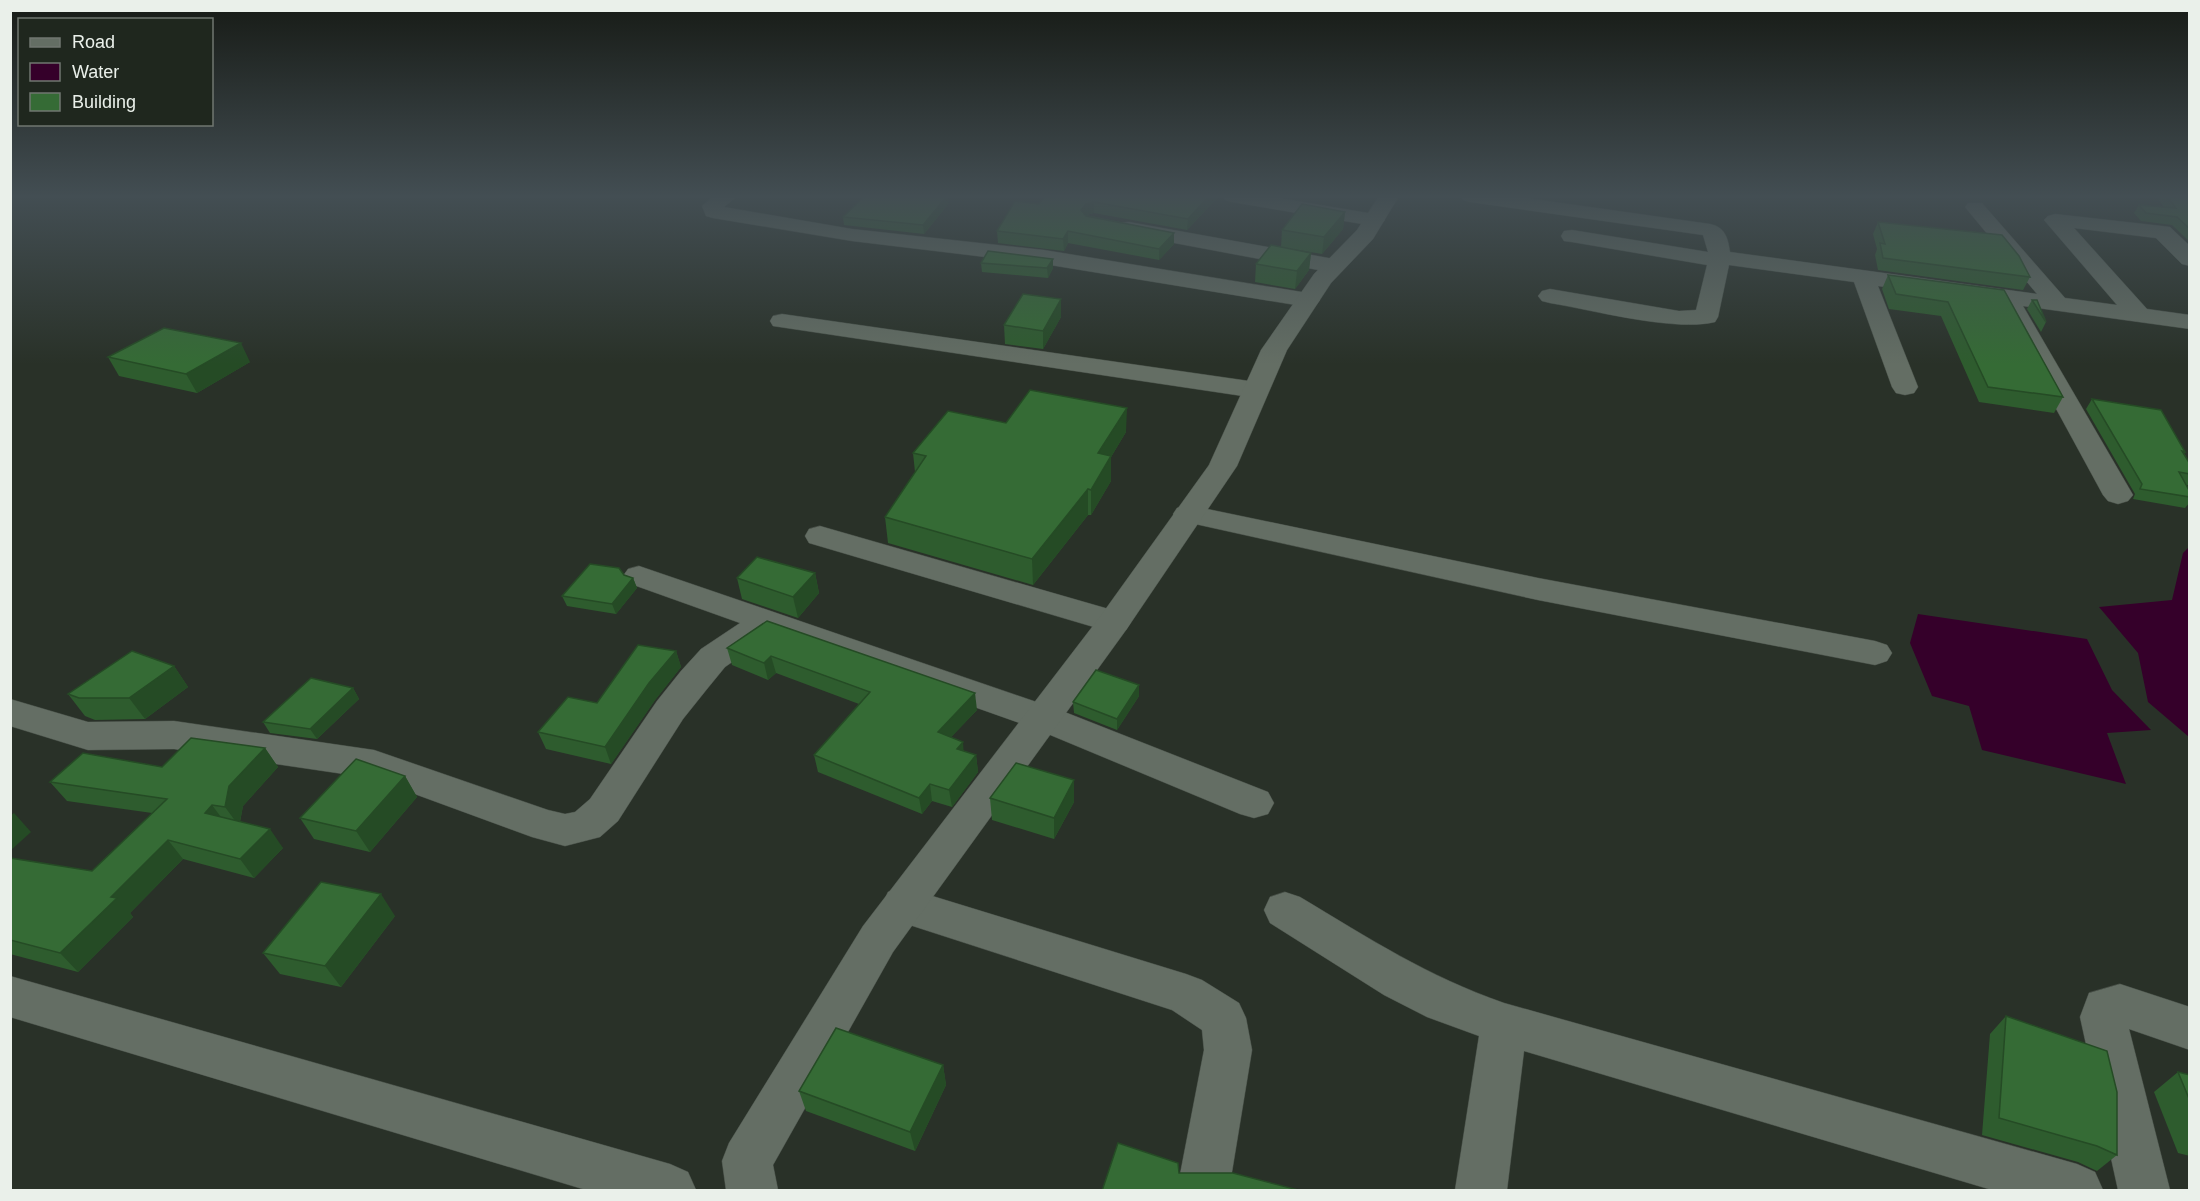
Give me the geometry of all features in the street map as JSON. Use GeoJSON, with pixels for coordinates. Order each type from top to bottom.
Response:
{"type":"FeatureCollection","features":[{"type":"Feature","properties":{"kind":"street"},"geometry":{"type":"LineString","coordinates":[[1001,252],[1308,300]]}},
{"type":"Feature","properties":{"kind":"street"},"geometry":{"type":"LineString","coordinates":[[1260,252],[1334,266]]}},
{"type":"Feature","properties":{"kind":"street"},"geometry":{"type":"LineString","coordinates":[[752,1191],[747,1161],[878,939],[1114,622],[1222,466],[1274,350],[1308,300],[1348,252]]}},
{"type":"Feature","properties":{"kind":"street"},"geometry":{"type":"LineString","coordinates":[[1675,252],[2140,316],[2188,325]]}},
{"type":"Feature","properties":{"kind":"street"},"geometry":{"type":"LineString","coordinates":[[1550,296],[1679,318],[1706,317],[1720,259],[1719,252]]}},
{"type":"Feature","properties":{"kind":"street"},"geometry":{"type":"LineString","coordinates":[[2014,252],[2059,305]]}},
{"type":"Feature","properties":{"kind":"street"},"geometry":{"type":"LineString","coordinates":[[2083,252],[2140,316]]}},
{"type":"Feature","properties":{"kind":"street"},"geometry":{"type":"LineString","coordinates":[[1864,278],[1905,387]]}},
{"type":"Feature","properties":{"kind":"street"},"geometry":{"type":"LineString","coordinates":[[2007,298],[2118,495]]}},
{"type":"Feature","properties":{"kind":"street"},"geometry":{"type":"LineString","coordinates":[[782,321],[1256,390]]}},
{"type":"Feature","properties":{"kind":"street"},"geometry":{"type":"LineString","coordinates":[[1188,514],[1538,590],[1875,653]]}},
{"type":"Feature","properties":{"kind":"street"},"geometry":{"type":"LineString","coordinates":[[820,536],[1114,622]]}},
{"type":"Feature","properties":{"kind":"street"},"geometry":{"type":"LineString","coordinates":[[639,576],[1044,718],[1254,803]]}},
{"type":"Feature","properties":{"kind":"street"},"geometry":{"type":"LineString","coordinates":[[10,712],[88,736],[174,735],[374,764],[546,826],[565,830],[586,826],[604,810],[670,710],[713,658],[769,620]]}},
{"type":"Feature","properties":{"kind":"street"},"geometry":{"type":"LineString","coordinates":[[903,905],[1186,994],[1223,1018],[1228,1050],[1203,1191]]}},
{"type":"Feature","properties":{"kind":"street"},"geometry":{"type":"LineString","coordinates":[[1285,910],[1400,981],[1443,1002],[1504,1024],[2077,1191]]}},
{"type":"Feature","properties":{"kind":"street"},"geometry":{"type":"LineString","coordinates":[[10,996],[670,1191]]}},
{"type":"Feature","properties":{"kind":"street"},"geometry":{"type":"LineString","coordinates":[[2144,1191],[2103,1017],[2105,1008],[2120,1005],[2190,1029]]}},
{"type":"Feature","properties":{"kind":"street"},"geometry":{"type":"LineString","coordinates":[[1481,1191],[1504,1024]]}},
{"type":"Feature","properties":{"kind":"water"},"geometry":{"type":"Polygon","coordinates":[[[2189,547],[2189,737],[2148,702],[2138,653],[2099,607],[2172,600],[2183,553],[2189,547]]]}},
{"type":"Feature","properties":{"kind":"water"},"geometry":{"type":"Polygon","coordinates":[[[1918,614],[2087,639],[2112,690],[2151,730],[2107,733],[2126,784],[1982,750],[1969,706],[1932,696],[1910,643],[1918,614]]]}},
{"type":"Feature","properties":{"kind":"building"},"geometry":{"type":"Polygon","coordinates":[[[987,252],[1053,259],[1047,268],[981,263],[987,252]]]}},
{"type":"Feature","properties":{"kind":"building"},"geometry":{"type":"Polygon","coordinates":[[[1265,252],[1311,253],[1297,271],[1256,264],[1265,252]]]}},
{"type":"Feature","properties":{"kind":"building"},"geometry":{"type":"Polygon","coordinates":[[[1882,252],[2016,252],[2030,277],[1883,258],[1882,252]]]}},
{"type":"Feature","properties":{"kind":"building"},"geometry":{"type":"Polygon","coordinates":[[[1888,275],[2004,290],[2063,397],[1988,387],[1948,302],[1896,294],[1888,275]]]}},
{"type":"Feature","properties":{"kind":"building"},"geometry":{"type":"Polygon","coordinates":[[[1023,294],[1061,299],[1043,331],[1004,325],[1023,294]]]}},
{"type":"Feature","properties":{"kind":"building"},"geometry":{"type":"Polygon","coordinates":[[[2032,300],[2037,300],[2046,322],[2032,300]]]}},
{"type":"Feature","properties":{"kind":"building"},"geometry":{"type":"Polygon","coordinates":[[[164,328],[241,343],[186,374],[108,357],[164,328]]]}},
{"type":"Feature","properties":{"kind":"building"},"geometry":{"type":"Polygon","coordinates":[[[1030,390],[1127,408],[1098,453],[1111,456],[1091,490],[1088,489],[1032,559],[885,517],[926,456],[913,453],[948,411],[1006,423],[1030,390]]]}},
{"type":"Feature","properties":{"kind":"building"},"geometry":{"type":"Polygon","coordinates":[[[2092,399],[2161,410],[2190,464],[2190,474],[2179,472],[2190,492],[2190,497],[2140,489],[2142,484],[2092,399]]]}},
{"type":"Feature","properties":{"kind":"building"},"geometry":{"type":"Polygon","coordinates":[[[757,557],[815,573],[793,597],[737,578],[757,557]]]}},
{"type":"Feature","properties":{"kind":"building"},"geometry":{"type":"Polygon","coordinates":[[[590,564],[619,568],[624,575],[633,578],[612,604],[562,596],[590,564]]]}},
{"type":"Feature","properties":{"kind":"building"},"geometry":{"type":"Polygon","coordinates":[[[767,621],[975,693],[938,732],[963,742],[957,749],[976,755],[949,790],[930,784],[919,798],[814,755],[870,692],[771,656],[764,663],[727,648],[767,621]]]}},
{"type":"Feature","properties":{"kind":"building"},"geometry":{"type":"Polygon","coordinates":[[[638,645],[676,651],[649,683],[605,747],[538,732],[568,697],[597,703],[638,645]]]}},
{"type":"Feature","properties":{"kind":"building"},"geometry":{"type":"Polygon","coordinates":[[[132,651],[174,666],[129,698],[79,698],[68,694],[132,651]]]}},
{"type":"Feature","properties":{"kind":"building"},"geometry":{"type":"Polygon","coordinates":[[[1096,670],[1139,685],[1117,719],[1073,702],[1096,670]]]}},
{"type":"Feature","properties":{"kind":"building"},"geometry":{"type":"Polygon","coordinates":[[[311,678],[353,688],[310,729],[263,722],[311,678]]]}},
{"type":"Feature","properties":{"kind":"building"},"geometry":{"type":"Polygon","coordinates":[[[191,738],[265,748],[229,786],[225,807],[212,805],[205,813],[270,829],[240,859],[168,840],[111,897],[117,898],[60,953],[10,940],[10,858],[92,871],[167,799],[50,782],[83,753],[162,767],[191,738]]]}},
{"type":"Feature","properties":{"kind":"building"},"geometry":{"type":"Polygon","coordinates":[[[356,759],[405,776],[356,831],[300,818],[356,759]]]}},
{"type":"Feature","properties":{"kind":"building"},"geometry":{"type":"Polygon","coordinates":[[[1016,763],[1074,780],[1054,818],[990,798],[1016,763]]]}},
{"type":"Feature","properties":{"kind":"building"},"geometry":{"type":"Polygon","coordinates":[[[321,882],[381,894],[325,966],[263,953],[321,882]]]}},
{"type":"Feature","properties":{"kind":"building"},"geometry":{"type":"Polygon","coordinates":[[[2006,1016],[2107,1051],[2117,1092],[2117,1155],[2097,1146],[1999,1118],[2006,1016]]]}},
{"type":"Feature","properties":{"kind":"building"},"geometry":{"type":"Polygon","coordinates":[[[836,1028],[943,1065],[910,1132],[799,1091],[836,1028]]]}},
{"type":"Feature","properties":{"kind":"building"},"geometry":{"type":"Polygon","coordinates":[[[2178,1072],[2190,1075],[2190,1101],[2178,1072]]]}},
{"type":"Feature","properties":{"kind":"building"},"geometry":{"type":"Polygon","coordinates":[[[1118,1143],[1178,1163],[1179,1173],[1233,1173],[1302,1191],[1102,1191],[1118,1143]]]}}]}
